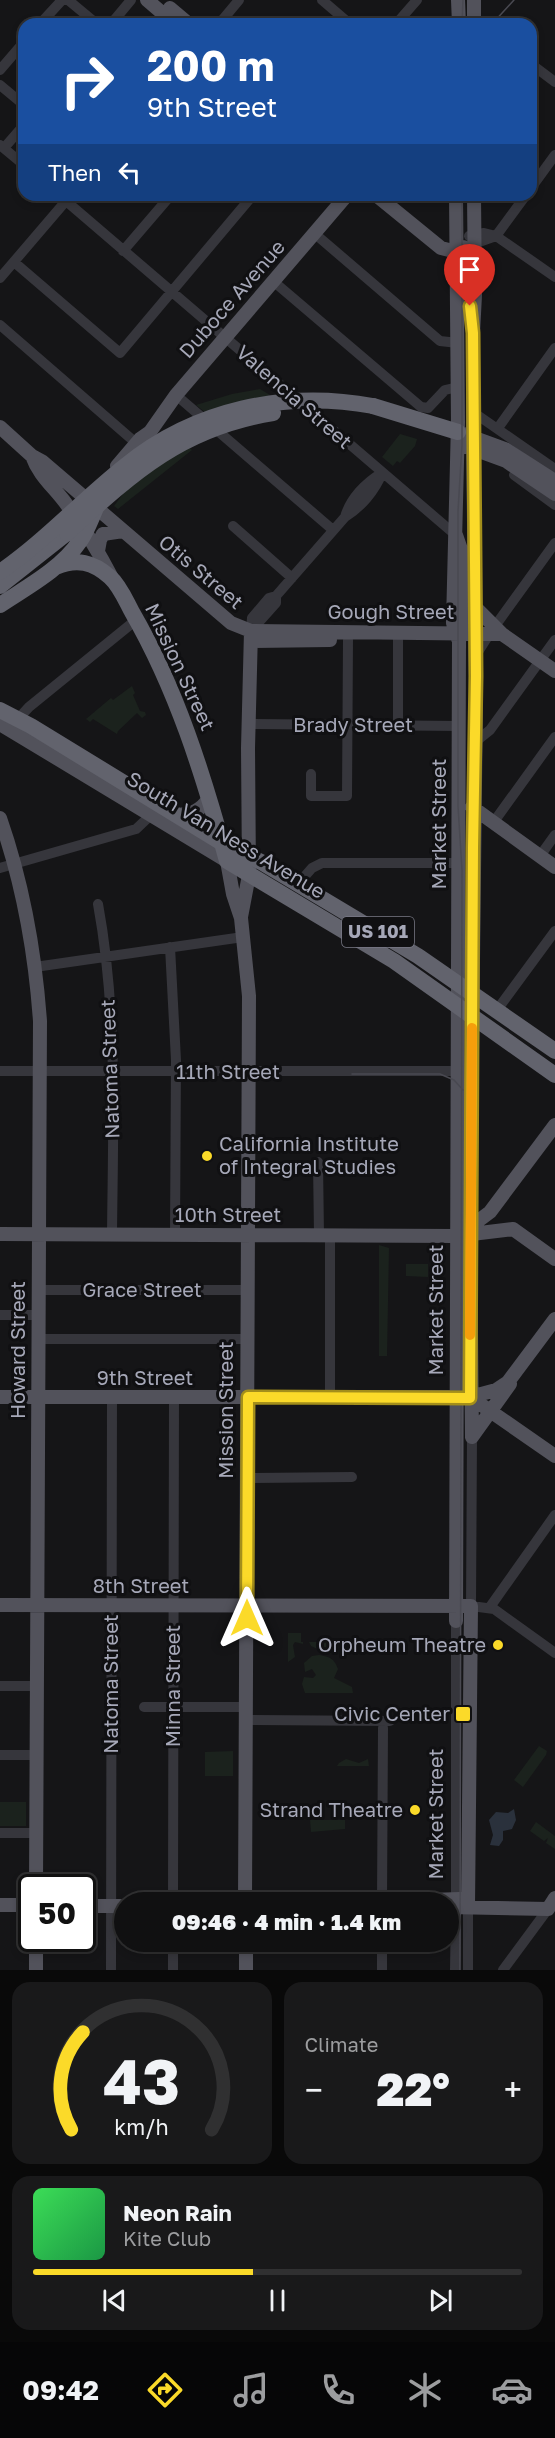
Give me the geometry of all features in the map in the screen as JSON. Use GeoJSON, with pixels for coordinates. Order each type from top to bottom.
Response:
{"type":"FeatureCollection","features":[{"type":"Feature","properties":{"kind":"highway"},"geometry":{"type":"LineString","coordinates":[[0,572],[41,541],[125,465],[158,442],[194,424],[239,408],[286,401],[333,400],[465,440]]}},
{"type":"Feature","properties":{"kind":"highway"},"geometry":{"type":"LineString","coordinates":[[0,587],[42,555],[139,469],[170,448],[198,434],[242,420],[287,412],[374,412]]}},
{"type":"Feature","properties":{"kind":"highway"},"geometry":{"type":"LineString","coordinates":[[0,605],[56,567],[70,554],[79,522],[91,503]]}},
{"type":"Feature","properties":{"kind":"highway"},"geometry":{"type":"LineString","coordinates":[[56,567],[78,561],[96,567],[113,579]]}},
{"type":"Feature","properties":{"kind":"highway","name":"Mission Street"},"geometry":{"type":"LineString","coordinates":[[113,579],[136,620],[186,726],[227,861]]}},
{"type":"Feature","properties":{"kind":"highway","name":"South Van Ness Avenue"},"geometry":{"type":"LineString","coordinates":[[0,710],[17,727],[54,740],[156,810],[177,815],[222,843],[298,884],[457,982]]}},
{"type":"Feature","properties":{"kind":"highway","name":"South Van Ness Avenue"},"geometry":{"type":"LineString","coordinates":[[227,861],[394,961],[458,1007]]}},
{"type":"Feature","properties":{"kind":"highway","name":"US 101"},"geometry":{"type":"LineString","coordinates":[[457,982],[555,1051]]}},
{"type":"Feature","properties":{"kind":"highway","name":"US 101"},"geometry":{"type":"LineString","coordinates":[[458,1007],[555,1075]]}},
{"type":"Feature","properties":{"kind":"main road"},"geometry":{"type":"LineString","coordinates":[[147,0],[168,18]]}},
{"type":"Feature","properties":{"kind":"main road"},"geometry":{"type":"LineString","coordinates":[[161,0],[182,18]]}},
{"type":"Feature","properties":{"kind":"main road"},"geometry":{"type":"LineString","coordinates":[[458,0],[459,18]]}},
{"type":"Feature","properties":{"kind":"main road"},"geometry":{"type":"LineString","coordinates":[[474,2],[474,18]]}},
{"type":"Feature","properties":{"kind":"main road","name":"Duboce Avenue"},"geometry":{"type":"LineString","coordinates":[[91,503],[136,443],[150,432],[176,395],[342,201]]}},
{"type":"Feature","properties":{"kind":"main road"},"geometry":{"type":"LineString","coordinates":[[383,201],[441,248],[467,239]]}},
{"type":"Feature","properties":{"kind":"main road"},"geometry":{"type":"LineString","coordinates":[[397,201],[441,237],[467,239]]}},
{"type":"Feature","properties":{"kind":"main road","name":"Market Street"},"geometry":{"type":"LineString","coordinates":[[458,201],[467,239]]}},
{"type":"Feature","properties":{"kind":"main road","name":"Market Street"},"geometry":{"type":"LineString","coordinates":[[464,201],[476,302],[473,333],[473,412],[465,440],[456,535],[453,612],[462,638],[471,654],[471,694],[475,736]]}},
{"type":"Feature","properties":{"kind":"main road","name":"Market Street"},"geometry":{"type":"LineString","coordinates":[[472,1437],[463,1397],[455,1236],[459,726],[462,638],[475,607],[475,551],[458,387],[458,273],[467,239],[473,201]]}},
{"type":"Feature","properties":{"kind":"main road","name":"Mission Street"},"geometry":{"type":"LineString","coordinates":[[0,427],[91,503]]}},
{"type":"Feature","properties":{"kind":"main road","name":"Duboce Avenue"},"geometry":{"type":"LineString","coordinates":[[91,503],[148,443],[150,432]]}},
{"type":"Feature","properties":{"kind":"main road"},"geometry":{"type":"LineString","coordinates":[[465,440],[506,461],[555,494]]}},
{"type":"Feature","properties":{"kind":"main road"},"geometry":{"type":"LineString","coordinates":[[465,440],[518,456],[555,481]]}},
{"type":"Feature","properties":{"kind":"main road","name":"Mission Street"},"geometry":{"type":"LineString","coordinates":[[32,456],[36,469],[79,522],[113,579]]}},
{"type":"Feature","properties":{"kind":"main road"},"geometry":{"type":"LineString","coordinates":[[506,461],[514,475]]}},
{"type":"Feature","properties":{"kind":"main road"},"geometry":{"type":"LineString","coordinates":[[0,587],[42,557],[79,522],[91,503]]}},
{"type":"Feature","properties":{"kind":"main road","name":"Otis Street"},"geometry":{"type":"LineString","coordinates":[[91,503],[231,623],[251,636]]}},
{"type":"Feature","properties":{"kind":"main road"},"geometry":{"type":"LineString","coordinates":[[0,572],[33,547],[79,522]]}},
{"type":"Feature","properties":{"kind":"main road"},"geometry":{"type":"LineString","coordinates":[[98,552],[103,534],[123,531]]}},
{"type":"Feature","properties":{"kind":"main road"},"geometry":{"type":"LineString","coordinates":[[475,607],[495,631],[555,671]]}},
{"type":"Feature","properties":{"kind":"main road","name":"Gough Street"},"geometry":{"type":"LineString","coordinates":[[251,636],[462,638],[495,631]]}},
{"type":"Feature","properties":{"kind":"main road"},"geometry":{"type":"LineString","coordinates":[[248,856],[251,636]]}},
{"type":"Feature","properties":{"kind":"main road","name":"Gough Street"},"geometry":{"type":"LineString","coordinates":[[251,636],[348,640],[398,636]]}},
{"type":"Feature","properties":{"kind":"main road","name":"Market Street"},"geometry":{"type":"LineString","coordinates":[[460,1905],[463,1397],[470,1230],[476,656],[462,638]]}},
{"type":"Feature","properties":{"kind":"main road","name":"Market Street"},"geometry":{"type":"LineString","coordinates":[[462,638],[465,795],[475,810]]}},
{"type":"Feature","properties":{"kind":"main road","name":"South Van Ness Avenue"},"geometry":{"type":"LineString","coordinates":[[17,727],[156,810],[227,861]]}},
{"type":"Feature","properties":{"kind":"main road"},"geometry":{"type":"LineString","coordinates":[[177,815],[196,811],[204,806],[209,798]]}},
{"type":"Feature","properties":{"kind":"main road"},"geometry":{"type":"LineString","coordinates":[[475,810],[555,867]]}},
{"type":"Feature","properties":{"kind":"main road","name":"Howard Street"},"geometry":{"type":"LineString","coordinates":[[0,818],[26,909],[40,1021],[37,1339],[41,1398],[36,1481],[36,1874]]}},
{"type":"Feature","properties":{"kind":"main road","name":"Mission Street"},"geometry":{"type":"LineString","coordinates":[[241,918],[249,875],[248,856]]}},
{"type":"Feature","properties":{"kind":"main road","name":"Mission Street"},"geometry":{"type":"LineString","coordinates":[[227,861],[232,894],[241,918],[249,996],[246,1892]]}},
{"type":"Feature","properties":{"kind":"main road"},"geometry":{"type":"LineString","coordinates":[[470,1230],[498,1203],[555,1125]]}},
{"type":"Feature","properties":{"kind":"main road","name":"10th Street"},"geometry":{"type":"LineString","coordinates":[[0,1234],[455,1236],[470,1230],[513,1229],[555,1259]]}},
{"type":"Feature","properties":{"kind":"main road"},"geometry":{"type":"LineString","coordinates":[[472,1437],[555,1319]]}},
{"type":"Feature","properties":{"kind":"main road"},"geometry":{"type":"LineString","coordinates":[[463,1397],[501,1387],[520,1366]]}},
{"type":"Feature","properties":{"kind":"main road","name":"9th Street"},"geometry":{"type":"LineString","coordinates":[[0,1397],[463,1397]]}},
{"type":"Feature","properties":{"kind":"main road"},"geometry":{"type":"LineString","coordinates":[[463,1397],[492,1411],[555,1456]]}},
{"type":"Feature","properties":{"kind":"main road","name":"8th Street"},"geometry":{"type":"LineString","coordinates":[[0,1605],[463,1606]]}},
{"type":"Feature","properties":{"kind":"main road","name":"Market Street"},"geometry":{"type":"LineString","coordinates":[[456,1621],[463,1606]]}},
{"type":"Feature","properties":{"kind":"main road"},"geometry":{"type":"LineString","coordinates":[[460,1905],[551,1904]]}},
{"type":"Feature","properties":{"kind":"main road"},"geometry":{"type":"LineString","coordinates":[[0,1905],[18,1905]]}},
{"type":"Feature","properties":{"kind":"main road"},"geometry":{"type":"LineString","coordinates":[[96,1906],[114,1906]]}},
{"type":"Feature","properties":{"kind":"main road"},"geometry":{"type":"LineString","coordinates":[[36,1965],[44,1952]]}},
{"type":"Feature","properties":{"kind":"main road"},"geometry":{"type":"LineString","coordinates":[[246,1952],[246,1970]]}},
{"type":"Feature","properties":{"kind":"street"},"geometry":{"type":"LineString","coordinates":[[46,18],[62,0]]}},
{"type":"Feature","properties":{"kind":"street"},"geometry":{"type":"LineString","coordinates":[[68,0],[90,18]]}},
{"type":"Feature","properties":{"kind":"street"},"geometry":{"type":"LineString","coordinates":[[116,18],[131,0]]}},
{"type":"Feature","properties":{"kind":"street"},"geometry":{"type":"LineString","coordinates":[[224,18],[239,0]]}},
{"type":"Feature","properties":{"kind":"street"},"geometry":{"type":"LineString","coordinates":[[322,0],[343,18]]}},
{"type":"Feature","properties":{"kind":"street"},"geometry":{"type":"LineString","coordinates":[[401,18],[417,0]]}},
{"type":"Feature","properties":{"kind":"street"},"geometry":{"type":"LineString","coordinates":[[0,70],[18,49]]}},
{"type":"Feature","properties":{"kind":"street"},"geometry":{"type":"LineString","coordinates":[[537,68],[555,82]]}},
{"type":"Feature","properties":{"kind":"street"},"geometry":{"type":"LineString","coordinates":[[0,85],[18,100]]}},
{"type":"Feature","properties":{"kind":"street"},"geometry":{"type":"LineString","coordinates":[[18,131],[2,146],[18,160]]}},
{"type":"Feature","properties":{"kind":"street"},"geometry":{"type":"LineString","coordinates":[[537,182],[553,162]]}},
{"type":"Feature","properties":{"kind":"street"},"geometry":{"type":"LineString","coordinates":[[1,275],[62,201]]}},
{"type":"Feature","properties":{"kind":"street","name":"Valencia Street"},"geometry":{"type":"LineString","coordinates":[[69,201],[171,292],[475,551]]}},
{"type":"Feature","properties":{"kind":"street"},"geometry":{"type":"LineString","coordinates":[[123,250],[166,201]]}},
{"type":"Feature","properties":{"kind":"street"},"geometry":{"type":"LineString","coordinates":[[14,262],[120,353],[248,201]]}},
{"type":"Feature","properties":{"kind":"street"},"geometry":{"type":"LineString","coordinates":[[496,236],[522,201]]}},
{"type":"Feature","properties":{"kind":"street"},"geometry":{"type":"LineString","coordinates":[[314,233],[442,342],[458,343]]}},
{"type":"Feature","properties":{"kind":"street"},"geometry":{"type":"LineString","coordinates":[[467,239],[484,233],[496,236],[555,278]]}},
{"type":"Feature","properties":{"kind":"street"},"geometry":{"type":"LineString","coordinates":[[273,281],[417,405],[425,409],[431,406],[445,390],[458,387]]}},
{"type":"Feature","properties":{"kind":"street"},"geometry":{"type":"LineString","coordinates":[[0,325],[136,443]]}},
{"type":"Feature","properties":{"kind":"street"},"geometry":{"type":"LineString","coordinates":[[498,428],[555,348]]}},
{"type":"Feature","properties":{"kind":"street"},"geometry":{"type":"LineString","coordinates":[[176,395],[333,530]]}},
{"type":"Feature","properties":{"kind":"street"},"geometry":{"type":"LineString","coordinates":[[473,412],[555,469]]}},
{"type":"Feature","properties":{"kind":"street"},"geometry":{"type":"LineString","coordinates":[[251,636],[252,618],[269,598],[276,596],[345,517],[355,511],[377,485],[382,473]]}},
{"type":"Feature","properties":{"kind":"street"},"geometry":{"type":"LineString","coordinates":[[514,475],[555,505]]}},
{"type":"Feature","properties":{"kind":"street"},"geometry":{"type":"LineString","coordinates":[[233,526],[292,578]]}},
{"type":"Feature","properties":{"kind":"street"},"geometry":{"type":"LineString","coordinates":[[476,656],[555,543]]}},
{"type":"Feature","properties":{"kind":"street"},"geometry":{"type":"LineString","coordinates":[[17,727],[29,707],[136,620]]}},
{"type":"Feature","properties":{"kind":"street"},"geometry":{"type":"LineString","coordinates":[[398,636],[398,725]]}},
{"type":"Feature","properties":{"kind":"street"},"geometry":{"type":"LineString","coordinates":[[311,774],[311,796],[347,796],[348,640]]}},
{"type":"Feature","properties":{"kind":"street"},"geometry":{"type":"LineString","coordinates":[[475,736],[490,729],[555,640]]}},
{"type":"Feature","properties":{"kind":"street","name":"Brady Street"},"geometry":{"type":"LineString","coordinates":[[248,724],[459,726]]}},
{"type":"Feature","properties":{"kind":"street"},"geometry":{"type":"LineString","coordinates":[[493,823],[555,737]]}},
{"type":"Feature","properties":{"kind":"street"},"geometry":{"type":"LineString","coordinates":[[0,868],[136,829],[156,810]]}},
{"type":"Feature","properties":{"kind":"street"},"geometry":{"type":"LineString","coordinates":[[540,856],[555,835]]}},
{"type":"Feature","properties":{"kind":"street"},"geometry":{"type":"LineString","coordinates":[[298,884],[312,868],[322,863],[459,863]]}},
{"type":"Feature","properties":{"kind":"street","name":"Natoma Street"},"geometry":{"type":"LineString","coordinates":[[98,904],[106,957],[113,1072],[112,1234]]}},
{"type":"Feature","properties":{"kind":"street"},"geometry":{"type":"LineString","coordinates":[[497,1010],[555,931]]}},
{"type":"Feature","properties":{"kind":"street"},"geometry":{"type":"LineString","coordinates":[[35,967],[243,937]]}},
{"type":"Feature","properties":{"kind":"street"},"geometry":{"type":"LineString","coordinates":[[170,947],[176,1072],[175,1234]]}},
{"type":"Feature","properties":{"kind":"street","name":"11th Street"},"geometry":{"type":"LineString","coordinates":[[0,1071],[457,1071]]}},
{"type":"Feature","properties":{"kind":"street"},"geometry":{"type":"LineString","coordinates":[[318,1162],[324,1235],[330,1397]]}},
{"type":"Feature","properties":{"kind":"street","name":"Grace Street"},"geometry":{"type":"LineString","coordinates":[[37,1290],[248,1290]]}},
{"type":"Feature","properties":{"kind":"street"},"geometry":{"type":"LineString","coordinates":[[0,1315],[37,1315]]}},
{"type":"Feature","properties":{"kind":"street"},"geometry":{"type":"LineString","coordinates":[[37,1339],[248,1339]]}},
{"type":"Feature","properties":{"kind":"street","name":"Natoma Street"},"geometry":{"type":"LineString","coordinates":[[112,1397],[111,1605],[118,1892]]}},
{"type":"Feature","properties":{"kind":"street","name":"Minna Street"},"geometry":{"type":"LineString","coordinates":[[173,1892],[174,1397]]}},
{"type":"Feature","properties":{"kind":"street","name":"Market Street"},"geometry":{"type":"LineString","coordinates":[[463,1606],[472,1437]]}},
{"type":"Feature","properties":{"kind":"street"},"geometry":{"type":"LineString","coordinates":[[247,1478],[352,1477]]}},
{"type":"Feature","properties":{"kind":"street"},"geometry":{"type":"LineString","coordinates":[[490,1607],[555,1515]]}},
{"type":"Feature","properties":{"kind":"street"},"geometry":{"type":"LineString","coordinates":[[463,1606],[490,1607],[555,1653]]}},
{"type":"Feature","properties":{"kind":"street","name":"Market Street"},"geometry":{"type":"LineString","coordinates":[[456,1621],[460,1905],[456,1970]]}},
{"type":"Feature","properties":{"kind":"street"},"geometry":{"type":"LineString","coordinates":[[0,1686],[36,1686]]}},
{"type":"Feature","properties":{"kind":"street"},"geometry":{"type":"LineString","coordinates":[[144,1707],[173,1707],[386,1725],[381,1892]]}},
{"type":"Feature","properties":{"kind":"street"},"geometry":{"type":"LineString","coordinates":[[0,1755],[36,1755]]}},
{"type":"Feature","properties":{"kind":"street"},"geometry":{"type":"LineString","coordinates":[[0,1833],[36,1833]]}},
{"type":"Feature","properties":{"kind":"street"},"geometry":{"type":"LineString","coordinates":[[503,1970],[551,1904]]}},
{"type":"Feature","properties":{"kind":"street","name":"Market Street"},"geometry":{"type":"LineString","coordinates":[[460,1905],[468,1970]]}},
{"type":"Feature","properties":{"kind":"street","name":"Natoma Street"},"geometry":{"type":"LineString","coordinates":[[111,1970],[114,1943]]}},
{"type":"Feature","properties":{"kind":"street"},"geometry":{"type":"LineString","coordinates":[[173,1952],[173,1970]]}},
{"type":"Feature","properties":{"kind":"street"},"geometry":{"type":"LineString","coordinates":[[381,1952],[381,1970]]}},
{"type":"Feature","properties":{"kind":"shaded area"},"geometry":{"type":"Polygon","coordinates":[[[260,389],[270,395],[206,413],[196,405],[232,394],[260,389]]]}},
{"type":"Feature","properties":{"kind":"shaded area"},"geometry":{"type":"Polygon","coordinates":[[[170,431],[192,450],[118,509],[114,506],[170,431]]]}},
{"type":"Feature","properties":{"kind":"shaded area"},"geometry":{"type":"Polygon","coordinates":[[[400,434],[417,439],[415,446],[400,463],[397,461],[393,466],[382,457],[400,434]]]}},
{"type":"Feature","properties":{"kind":"shaded area"},"geometry":{"type":"Polygon","coordinates":[[[132,686],[140,711],[145,712],[146,715],[142,718],[137,713],[117,734],[93,719],[90,722],[86,719],[111,698],[113,700],[132,686]]]}},
{"type":"Feature","properties":{"kind":"shaded area"},"geometry":{"type":"Polygon","coordinates":[[[379,1245],[389,1248],[387,1356],[379,1356],[379,1245]]]}},
{"type":"Feature","properties":{"kind":"shaded area"},"geometry":{"type":"Polygon","coordinates":[[[406,1264],[428,1264],[428,1277],[406,1276],[406,1264]]]}},
{"type":"Feature","properties":{"kind":"shaded area"},"geometry":{"type":"Polygon","coordinates":[[[288,1633],[301,1633],[303,1644],[295,1642],[293,1645],[295,1657],[288,1662],[288,1633]]]}},
{"type":"Feature","properties":{"kind":"shaded area"},"geometry":{"type":"Polygon","coordinates":[[[309,1642],[326,1642],[327,1645],[342,1642],[340,1653],[332,1654],[311,1646],[309,1642]]]}},
{"type":"Feature","properties":{"kind":"shaded area"},"geometry":{"type":"Polygon","coordinates":[[[312,1656],[329,1657],[335,1662],[338,1669],[334,1678],[352,1687],[353,1693],[305,1693],[302,1684],[304,1677],[313,1678],[316,1675],[312,1669],[305,1672],[304,1663],[312,1656]]]}},
{"type":"Feature","properties":{"kind":"shaded area"},"geometry":{"type":"Polygon","coordinates":[[[539,1746],[547,1751],[546,1755],[523,1787],[514,1780],[539,1746]]]}},
{"type":"Feature","properties":{"kind":"shaded area"},"geometry":{"type":"Polygon","coordinates":[[[233,1751],[233,1776],[205,1776],[205,1752],[233,1751]]]}},
{"type":"Feature","properties":{"kind":"shaded area"},"geometry":{"type":"Polygon","coordinates":[[[346,1759],[359,1763],[368,1759],[369,1766],[337,1766],[346,1759]]]}},
{"type":"Feature","properties":{"kind":"shaded area"},"geometry":{"type":"Polygon","coordinates":[[[0,1802],[26,1802],[26,1826],[0,1826],[0,1802]]]}},
{"type":"Feature","properties":{"kind":"shaded area"},"geometry":{"type":"Polygon","coordinates":[[[514,1809],[516,1820],[512,1829],[503,1831],[503,1840],[499,1846],[490,1845],[493,1835],[489,1820],[496,1812],[508,1813],[514,1809]]]}},
{"type":"Feature","properties":{"kind":"shaded area"},"geometry":{"type":"Polygon","coordinates":[[[310,1820],[345,1820],[345,1829],[311,1832],[310,1820]]]}},
{"type":"Feature","properties":{"kind":"shaded area"},"geometry":{"type":"Polygon","coordinates":[[[536,1822],[555,1836],[555,1849],[546,1843],[548,1838],[544,1841],[530,1831],[536,1822]]]}},
{"type":"Feature","properties":{"kind":"tram line"},"geometry":{"type":"LineString","coordinates":[[462,18],[463,0]]}},
{"type":"Feature","properties":{"kind":"tram line"},"geometry":{"type":"LineString","coordinates":[[498,18],[514,0]]}},
{"type":"Feature","properties":{"kind":"tram line"},"geometry":{"type":"LineString","coordinates":[[460,1970],[462,870],[458,806],[458,511],[462,445],[462,201]]}},
{"type":"Feature","properties":{"kind":"tram line"},"geometry":{"type":"LineString","coordinates":[[467,842],[470,805],[472,596],[469,449]]}},
{"type":"Feature","properties":{"kind":"tram line"},"geometry":{"type":"LineString","coordinates":[[352,1074],[440,1074],[454,1080],[463,1090]]}},
{"type":"Feature","properties":{"kind":"slow traffic"},"geometry":{"type":"LineString","coordinates":[[470,1335],[472,1028]]}},
{"type":"Feature","properties":{"kind":"place","name":"California Institute of Integral Studies"},"geometry":{"type":"Point","coordinates":[207,1156]}},
{"type":"Feature","properties":{"kind":"place","name":"Orpheum Theatre"},"geometry":{"type":"Point","coordinates":[498,1645]}},
{"type":"Feature","properties":{"kind":"place","name":"Civic Center"},"geometry":{"type":"Point","coordinates":[463,1714]}},
{"type":"Feature","properties":{"kind":"place","name":"Strand Theatre"},"geometry":{"type":"Point","coordinates":[415,1810]}},
{"type":"Feature","properties":{"kind":"route"},"geometry":{"type":"LineString","coordinates":[[247,1618],[248,1397],[446,1396],[470,1398],[476,696],[473,333],[470,306]]}}]}
